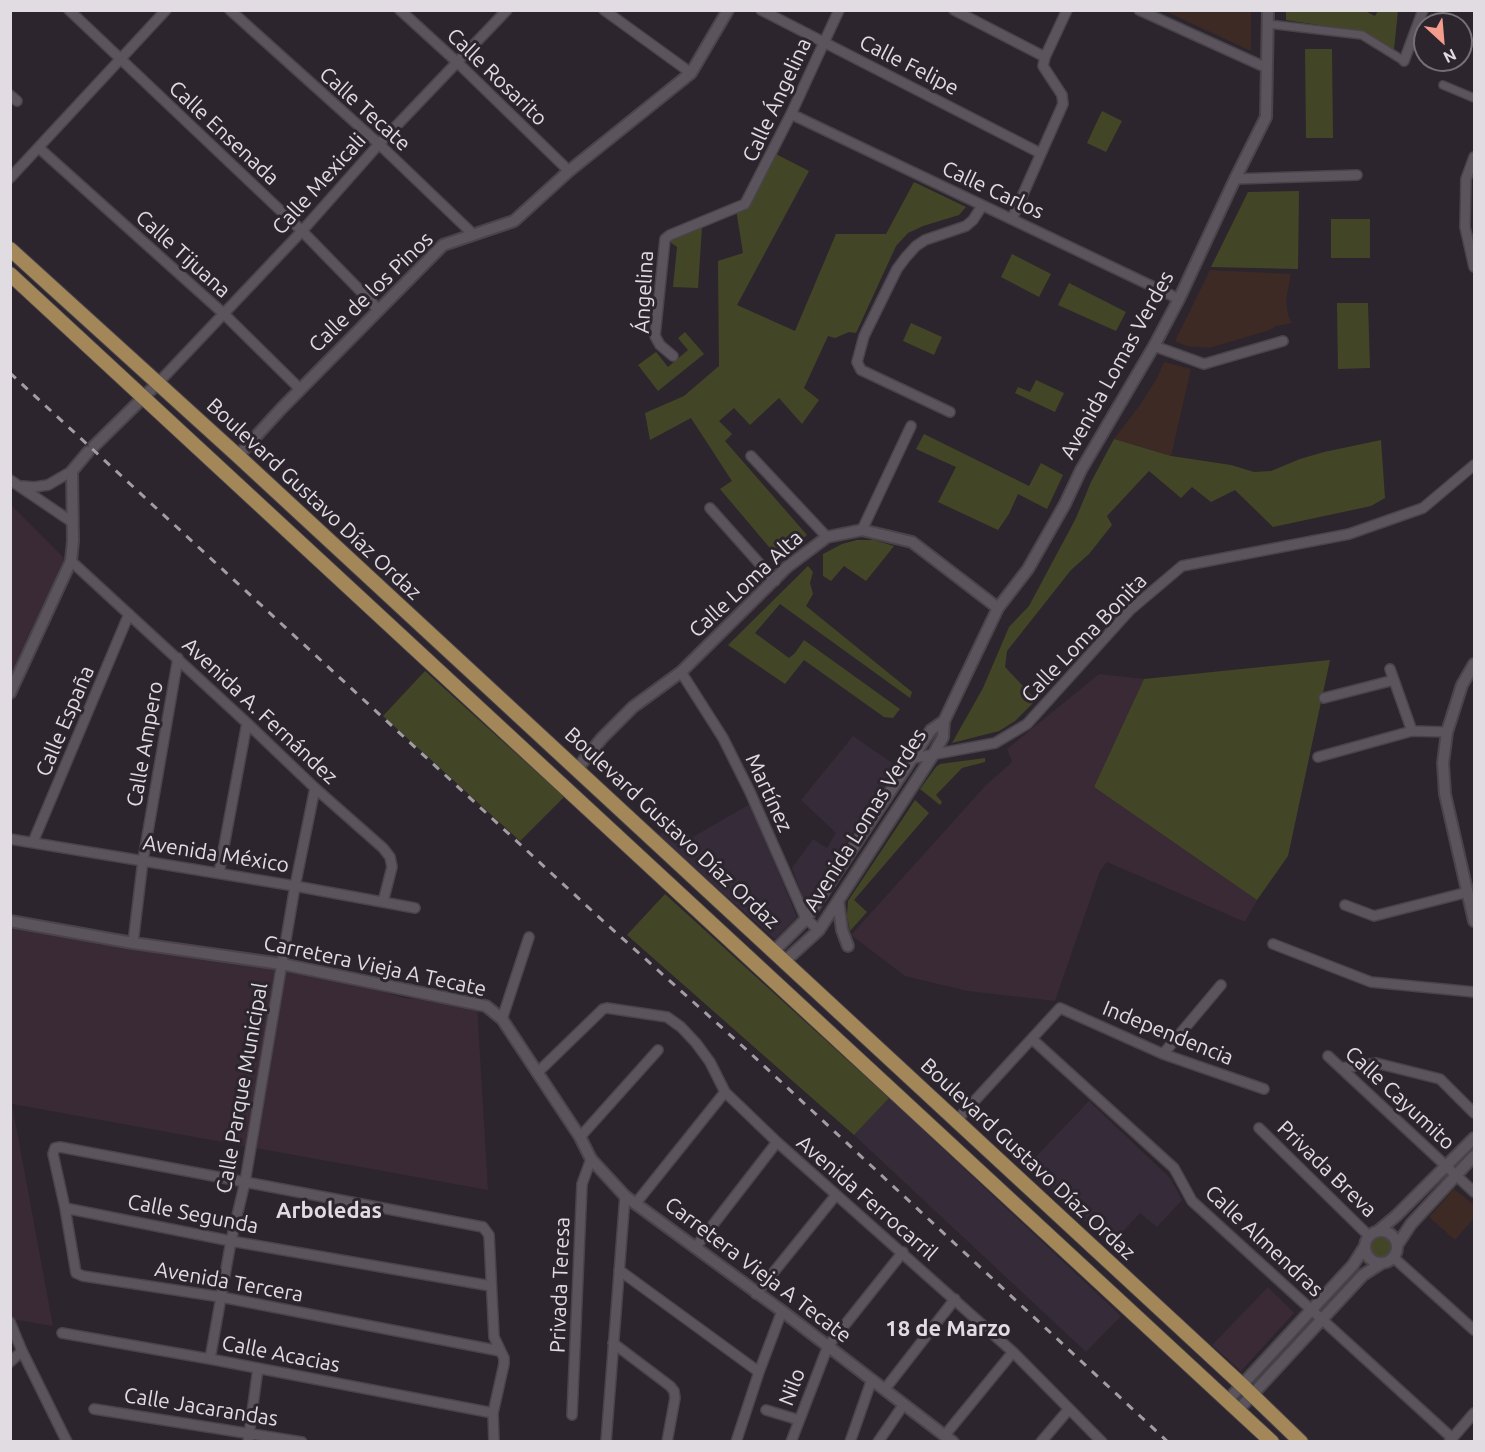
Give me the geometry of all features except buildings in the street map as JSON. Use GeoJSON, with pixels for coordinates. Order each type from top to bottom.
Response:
{"type":"FeatureCollection","features":[{"type":"Feature","properties":{"kind":"main road","name":"Boulevard Gustavo Díaz Ordaz"},"geometry":{"type":"LineString","coordinates":[[10,249],[238,456],[1248,1389],[1301,1442]]}},
{"type":"Feature","properties":{"kind":"main road","name":"Boulevard Gustavo Díaz Ordaz"},"geometry":{"type":"LineString","coordinates":[[10,274],[1272,1442]]}},
{"type":"Feature","properties":{"kind":"main road"},"geometry":{"type":"LineString","coordinates":[[444,674],[458,660]]}},
{"type":"Feature","properties":{"kind":"street","name":"Calle Ensenada"},"geometry":{"type":"LineString","coordinates":[[69,10],[302,231],[378,309]]}},
{"type":"Feature","properties":{"kind":"street"},"geometry":{"type":"LineString","coordinates":[[10,178],[166,10]]}},
{"type":"Feature","properties":{"kind":"street","name":"Calle Tecate"},"geometry":{"type":"LineString","coordinates":[[230,10],[379,144],[474,235]]}},
{"type":"Feature","properties":{"kind":"street","name":"Calle Rosarito"},"geometry":{"type":"LineString","coordinates":[[400,10],[458,62],[569,171]]}},
{"type":"Feature","properties":{"kind":"street","name":"Calle Mexicali"},"geometry":{"type":"LineString","coordinates":[[158,383],[302,231],[379,144],[507,10]]}},
{"type":"Feature","properties":{"kind":"street"},"geometry":{"type":"LineString","coordinates":[[604,10],[691,73]]}},
{"type":"Feature","properties":{"kind":"street"},"geometry":{"type":"LineString","coordinates":[[618,21],[621,10]]}},
{"type":"Feature","properties":{"kind":"street","name":"Calle de los Pinos"},"geometry":{"type":"LineString","coordinates":[[238,456],[300,389],[443,245],[514,221],[569,171],[691,73],[728,10]]}},
{"type":"Feature","properties":{"kind":"street","name":"Calle Felipe"},"geometry":{"type":"LineString","coordinates":[[761,10],[1040,153]]}},
{"type":"Feature","properties":{"kind":"street","name":"Calle Ángelina"},"geometry":{"type":"LineString","coordinates":[[745,204],[752,195],[839,10]]}},
{"type":"Feature","properties":{"kind":"street"},"geometry":{"type":"LineString","coordinates":[[954,10],[1045,57]]}},
{"type":"Feature","properties":{"kind":"street"},"geometry":{"type":"LineString","coordinates":[[1012,219],[1063,104],[1062,95],[1043,66],[1067,10]]}},
{"type":"Feature","properties":{"kind":"street"},"geometry":{"type":"LineString","coordinates":[[1139,10],[1267,68]]}},
{"type":"Feature","properties":{"kind":"street","name":"Avenida Lomas Verdes"},"geometry":{"type":"LineString","coordinates":[[785,962],[819,930],[933,755],[943,737],[944,721],[998,608],[1028,569],[1065,504],[1081,470],[1179,299],[1266,117],[1268,10]]}},
{"type":"Feature","properties":{"kind":"street"},"geometry":{"type":"LineString","coordinates":[[1268,24],[1362,36],[1404,61],[1422,10]]}},
{"type":"Feature","properties":{"kind":"street"},"geometry":{"type":"LineString","coordinates":[[1443,85],[1474,98]]}},
{"type":"Feature","properties":{"kind":"street","name":"Calle Carlos"},"geometry":{"type":"LineString","coordinates":[[791,114],[1179,299]]}},
{"type":"Feature","properties":{"kind":"street","name":"Calle Tijuana"},"geometry":{"type":"LineString","coordinates":[[39,148],[224,314],[300,389]]}},
{"type":"Feature","properties":{"kind":"street"},"geometry":{"type":"LineString","coordinates":[[1474,158],[1466,179],[1465,227],[1474,267]]}},
{"type":"Feature","properties":{"kind":"street"},"geometry":{"type":"LineString","coordinates":[[1235,178],[1357,175]]}},
{"type":"Feature","properties":{"kind":"street","name":"Ángelina"},"geometry":{"type":"LineString","coordinates":[[673,356],[660,345],[655,336],[665,239],[745,204]]}},
{"type":"Feature","properties":{"kind":"street"},"geometry":{"type":"LineString","coordinates":[[950,412],[861,370],[857,362],[864,336],[897,269],[906,257],[916,246],[926,240],[966,226],[982,206]]}},
{"type":"Feature","properties":{"kind":"street"},"geometry":{"type":"LineString","coordinates":[[1154,346],[1204,364],[1283,341]]}},
{"type":"Feature","properties":{"kind":"street"},"geometry":{"type":"LineString","coordinates":[[21,486],[48,485],[72,471],[158,383]]}},
{"type":"Feature","properties":{"kind":"street"},"geometry":{"type":"LineString","coordinates":[[862,530],[910,426]]}},
{"type":"Feature","properties":{"kind":"street"},"geometry":{"type":"LineString","coordinates":[[751,456],[827,537]]}},
{"type":"Feature","properties":{"kind":"street","name":"Calle Loma Bonita"},"geometry":{"type":"LineString","coordinates":[[914,758],[995,743],[1027,724],[1130,610],[1182,566],[1349,534],[1423,508],[1474,465]]}},
{"type":"Feature","properties":{"kind":"street"},"geometry":{"type":"LineString","coordinates":[[10,693],[71,561],[74,491],[72,471]]}},
{"type":"Feature","properties":{"kind":"street"},"geometry":{"type":"LineString","coordinates":[[10,480],[72,522]]}},
{"type":"Feature","properties":{"kind":"street"},"geometry":{"type":"LineString","coordinates":[[710,508],[775,581]]}},
{"type":"Feature","properties":{"kind":"street","name":"Calle Loma Alta"},"geometry":{"type":"LineString","coordinates":[[577,769],[602,738],[633,707],[681,672],[787,567],[827,537],[862,530],[912,542],[998,608]]}},
{"type":"Feature","properties":{"kind":"street","name":"Avenida A. Fernández"},"geometry":{"type":"LineString","coordinates":[[71,561],[178,658],[315,788],[383,848],[390,857],[392,867],[383,902]]}},
{"type":"Feature","properties":{"kind":"street","name":"Calle España"},"geometry":{"type":"LineString","coordinates":[[33,842],[129,614]]}},
{"type":"Feature","properties":{"kind":"street","name":"Calle Ampero"},"geometry":{"type":"LineString","coordinates":[[134,943],[143,861],[178,658]]}},
{"type":"Feature","properties":{"kind":"street"},"geometry":{"type":"LineString","coordinates":[[1474,664],[1462,685],[1447,732],[1443,763],[1445,794],[1474,916]]}},
{"type":"Feature","properties":{"kind":"street"},"geometry":{"type":"LineString","coordinates":[[1390,669],[1412,731]]}},
{"type":"Feature","properties":{"kind":"street","name":"Martínez"},"geometry":{"type":"LineString","coordinates":[[681,672],[723,738],[750,792],[806,920],[819,930]]}},
{"type":"Feature","properties":{"kind":"street"},"geometry":{"type":"LineString","coordinates":[[1324,698],[1395,680]]}},
{"type":"Feature","properties":{"kind":"street","name":"Avenida Lomas Verdes"},"geometry":{"type":"LineString","coordinates":[[774,951],[806,920],[931,730],[944,721]]}},
{"type":"Feature","properties":{"kind":"street"},"geometry":{"type":"LineString","coordinates":[[219,873],[247,723]]}},
{"type":"Feature","properties":{"kind":"street"},"geometry":{"type":"LineString","coordinates":[[1318,757],[1412,731],[1447,732]]}},
{"type":"Feature","properties":{"kind":"street","name":"Calle Parque Municipal"},"geometry":{"type":"LineString","coordinates":[[210,1359],[231,1241],[245,1182],[295,886],[315,788]]}},
{"type":"Feature","properties":{"kind":"street","name":"Avenida México"},"geometry":{"type":"LineString","coordinates":[[10,839],[415,908]]}},
{"type":"Feature","properties":{"kind":"street"},"geometry":{"type":"LineString","coordinates":[[1345,905],[1374,916],[1468,892]]}},
{"type":"Feature","properties":{"kind":"street"},"geometry":{"type":"LineString","coordinates":[[838,901],[842,930],[848,946]]}},
{"type":"Feature","properties":{"kind":"street","name":"Carretera Vieja A Tecate"},"geometry":{"type":"LineString","coordinates":[[10,921],[134,943],[282,964],[486,1006],[502,1019],[591,1159],[625,1196],[782,1311],[949,1438]]}},
{"type":"Feature","properties":{"kind":"street"},"geometry":{"type":"LineString","coordinates":[[502,1019],[529,937]]}},
{"type":"Feature","properties":{"kind":"street"},"geometry":{"type":"LineString","coordinates":[[1273,944],[1371,982],[1474,992]]}},
{"type":"Feature","properties":{"kind":"street"},"geometry":{"type":"LineString","coordinates":[[1163,1053],[1221,985]]}},
{"type":"Feature","properties":{"kind":"street","name":"Independencia"},"geometry":{"type":"LineString","coordinates":[[1032,1039],[1060,1008],[1163,1053],[1264,1089]]}},
{"type":"Feature","properties":{"kind":"street","name":"Avenida Ferrocarril"},"geometry":{"type":"LineString","coordinates":[[537,1073],[603,1009],[667,1017],[681,1027],[696,1043],[710,1062],[725,1092],[777,1142],[1013,1352],[1102,1442]]}},
{"type":"Feature","properties":{"kind":"street"},"geometry":{"type":"LineString","coordinates":[[956,1121],[1032,1039]]}},
{"type":"Feature","properties":{"kind":"street","name":"Calle Almendras"},"geometry":{"type":"LineString","coordinates":[[1032,1039],[1174,1168],[1192,1201],[1450,1440]]}},
{"type":"Feature","properties":{"kind":"street"},"geometry":{"type":"LineString","coordinates":[[579,1137],[658,1050]]}},
{"type":"Feature","properties":{"kind":"street","name":"Calle Cayumito"},"geometry":{"type":"LineString","coordinates":[[1328,1056],[1474,1192]]}},
{"type":"Feature","properties":{"kind":"street"},"geometry":{"type":"LineString","coordinates":[[1341,1068],[1376,1063],[1440,1079],[1474,1113]]}},
{"type":"Feature","properties":{"kind":"street"},"geometry":{"type":"LineString","coordinates":[[636,1203],[725,1092]]}},
{"type":"Feature","properties":{"kind":"street","name":"Privada Breva"},"geometry":{"type":"LineString","coordinates":[[1258,1128],[1371,1238]]}},
{"type":"Feature","properties":{"kind":"street"},"geometry":{"type":"LineString","coordinates":[[1248,1389],[1353,1265],[1371,1238],[1474,1138]]}},
{"type":"Feature","properties":{"kind":"street"},"geometry":{"type":"LineString","coordinates":[[695,1248],[777,1142]]}},
{"type":"Feature","properties":{"kind":"street","name":"Avenida Tercera"},"geometry":{"type":"LineString","coordinates":[[245,1182],[60,1147],[55,1148],[53,1154],[76,1274],[221,1297],[500,1351]]}},
{"type":"Feature","properties":{"kind":"street"},"geometry":{"type":"LineString","coordinates":[[1394,1258],[1398,1244],[1411,1224],[1474,1156]]}},
{"type":"Feature","properties":{"kind":"street","name":"Privada Teresa"},"geometry":{"type":"LineString","coordinates":[[572,1415],[582,1184],[591,1159]]}},
{"type":"Feature","properties":{"kind":"street"},"geometry":{"type":"LineString","coordinates":[[245,1182],[483,1227],[487,1230],[494,1337],[504,1364],[493,1413],[494,1442]]}},
{"type":"Feature","properties":{"kind":"street"},"geometry":{"type":"LineString","coordinates":[[756,1294],[836,1195]]}},
{"type":"Feature","properties":{"kind":"street"},"geometry":{"type":"LineString","coordinates":[[606,1442],[625,1196]]}},
{"type":"Feature","properties":{"kind":"street","name":"Calle Segunda"},"geometry":{"type":"LineString","coordinates":[[65,1208],[231,1241],[491,1286]]}},
{"type":"Feature","properties":{"kind":"street"},"geometry":{"type":"LineString","coordinates":[[1371,1238],[1389,1232],[1398,1244]]}},
{"type":"Feature","properties":{"kind":"street"},"geometry":{"type":"LineString","coordinates":[[1371,1238],[1368,1256],[1376,1263],[1382,1263]]}},
{"type":"Feature","properties":{"kind":"street","name":"Nilo"},"geometry":{"type":"LineString","coordinates":[[791,1442],[828,1346],[903,1252]]}},
{"type":"Feature","properties":{"kind":"street"},"geometry":{"type":"LineString","coordinates":[[1233,1404],[1322,1320],[1363,1275],[1394,1258]]}},
{"type":"Feature","properties":{"kind":"street"},"geometry":{"type":"LineString","coordinates":[[1394,1258],[1474,1330]]}},
{"type":"Feature","properties":{"kind":"street"},"geometry":{"type":"LineString","coordinates":[[619,1270],[759,1372]]}},
{"type":"Feature","properties":{"kind":"street"},"geometry":{"type":"LineString","coordinates":[[885,1389],[955,1299]]}},
{"type":"Feature","properties":{"kind":"street"},"geometry":{"type":"LineString","coordinates":[[736,1442],[782,1311]]}},
{"type":"Feature","properties":{"kind":"street"},"geometry":{"type":"LineString","coordinates":[[10,1322],[67,1442]]}},
{"type":"Feature","properties":{"kind":"street","name":"Calle Acacias"},"geometry":{"type":"LineString","coordinates":[[62,1333],[493,1413]]}},
{"type":"Feature","properties":{"kind":"street"},"geometry":{"type":"LineString","coordinates":[[613,1343],[674,1391],[675,1398],[667,1442]]}},
{"type":"Feature","properties":{"kind":"street"},"geometry":{"type":"LineString","coordinates":[[10,1362],[22,1351]]}},
{"type":"Feature","properties":{"kind":"street"},"geometry":{"type":"LineString","coordinates":[[949,1438],[1013,1352]]}},
{"type":"Feature","properties":{"kind":"street"},"geometry":{"type":"LineString","coordinates":[[249,1437],[258,1368]]}},
{"type":"Feature","properties":{"kind":"street"},"geometry":{"type":"LineString","coordinates":[[850,1442],[872,1379]]}},
{"type":"Feature","properties":{"kind":"street"},"geometry":{"type":"LineString","coordinates":[[878,1442],[904,1404]]}},
{"type":"Feature","properties":{"kind":"street","name":"Calle Jacarandas"},"geometry":{"type":"LineString","coordinates":[[94,1409],[249,1437],[302,1442]]}},
{"type":"Feature","properties":{"kind":"street"},"geometry":{"type":"LineString","coordinates":[[1041,1442],[1069,1409]]}},
{"type":"Feature","properties":{"kind":"street"},"geometry":{"type":"LineString","coordinates":[[766,1410],[799,1420]]}},
{"type":"Feature","properties":{"kind":"street"},"geometry":{"type":"LineString","coordinates":[[1450,1440],[1474,1413]]}},
{"type":"Feature","properties":{"kind":"shaded area"},"geometry":{"type":"Polygon","coordinates":[[[1165,11],[1251,11],[1251,51],[1165,11]]]}},
{"type":"Feature","properties":{"kind":"shaded area"},"geometry":{"type":"Polygon","coordinates":[[[1210,270],[1291,274],[1286,299],[1288,315],[1292,323],[1209,348],[1186,346],[1175,341],[1210,270]]]}},
{"type":"Feature","properties":{"kind":"shaded area"},"geometry":{"type":"Polygon","coordinates":[[[1164,362],[1191,369],[1171,456],[1114,439],[1140,405],[1164,362]]]}},
{"type":"Feature","properties":{"kind":"shaded area"},"geometry":{"type":"Polygon","coordinates":[[[11,505],[64,558],[11,689],[11,505]]]}},
{"type":"Feature","properties":{"kind":"shaded area"},"geometry":{"type":"Polygon","coordinates":[[[1099,674],[1144,679],[1094,787],[1257,900],[1245,922],[1107,862],[1100,871],[1055,1001],[967,991],[905,976],[851,935],[986,785],[1012,762],[1007,749],[1099,674]]]}},
{"type":"Feature","properties":{"kind":"shaded area"},"geometry":{"type":"Polygon","coordinates":[[[853,736],[898,767],[805,903],[792,868],[813,839],[827,848],[836,833],[801,800],[853,736]]]}},
{"type":"Feature","properties":{"kind":"shaded area"},"geometry":{"type":"Polygon","coordinates":[[[750,804],[797,917],[775,939],[658,836],[675,820],[691,838],[750,804]]]}},
{"type":"Feature","properties":{"kind":"shaded area"},"geometry":{"type":"Polygon","coordinates":[[[10,921],[282,964],[405,998],[477,1004],[488,1190],[12,1104],[53,1326],[11,1319],[10,921]]]}},
{"type":"Feature","properties":{"kind":"shaded area"},"geometry":{"type":"Polygon","coordinates":[[[889,1098],[1121,1316],[1086,1352],[854,1135],[889,1098]]]}},
{"type":"Feature","properties":{"kind":"shaded area"},"geometry":{"type":"Polygon","coordinates":[[[1089,1101],[1171,1179],[1182,1200],[1157,1227],[1140,1213],[1110,1245],[1027,1166],[1089,1101]]]}},
{"type":"Feature","properties":{"kind":"shaded area"},"geometry":{"type":"Polygon","coordinates":[[[1454,1189],[1474,1205],[1474,1218],[1455,1240],[1429,1217],[1454,1189]]]}},
{"type":"Feature","properties":{"kind":"shaded area"},"geometry":{"type":"Polygon","coordinates":[[[1268,1287],[1294,1313],[1241,1371],[1212,1345],[1268,1287]]]}},
{"type":"Feature","properties":{"kind":"green space"},"geometry":{"type":"Polygon","coordinates":[[[1286,11],[1365,11],[1375,16],[1378,11],[1398,11],[1393,59],[1364,32],[1286,20],[1286,11]]]}},
{"type":"Feature","properties":{"kind":"green space"},"geometry":{"type":"Polygon","coordinates":[[[1305,49],[1332,49],[1333,138],[1306,138],[1305,49]]]}},
{"type":"Feature","properties":{"kind":"green space"},"geometry":{"type":"Polygon","coordinates":[[[1102,111],[1122,121],[1106,152],[1087,143],[1102,111]]]}},
{"type":"Feature","properties":{"kind":"green space"},"geometry":{"type":"Polygon","coordinates":[[[772,152],[809,171],[737,305],[795,331],[836,234],[886,234],[914,182],[966,207],[959,215],[908,233],[896,246],[856,333],[849,332],[835,338],[828,336],[804,388],[819,400],[802,424],[779,398],[750,425],[734,408],[719,421],[732,434],[725,441],[807,535],[780,560],[720,489],[732,481],[691,418],[650,440],[645,413],[684,396],[719,366],[718,261],[743,253],[736,209],[744,204],[772,152]]]}},
{"type":"Feature","properties":{"kind":"green space"},"geometry":{"type":"Polygon","coordinates":[[[1299,191],[1298,269],[1211,267],[1248,192],[1299,191]]]}},
{"type":"Feature","properties":{"kind":"green space"},"geometry":{"type":"Polygon","coordinates":[[[1331,219],[1370,219],[1370,258],[1331,258],[1331,219]]]}},
{"type":"Feature","properties":{"kind":"green space"},"geometry":{"type":"Polygon","coordinates":[[[702,227],[698,288],[673,287],[677,247],[670,242],[672,238],[702,227]]]}},
{"type":"Feature","properties":{"kind":"green space"},"geometry":{"type":"Polygon","coordinates":[[[1012,254],[1051,274],[1039,297],[1001,277],[1012,254]]]}},
{"type":"Feature","properties":{"kind":"green space"},"geometry":{"type":"Polygon","coordinates":[[[1069,283],[1126,312],[1116,331],[1058,305],[1069,283]]]}},
{"type":"Feature","properties":{"kind":"green space"},"geometry":{"type":"Polygon","coordinates":[[[1337,303],[1368,303],[1370,368],[1338,369],[1337,303]]]}},
{"type":"Feature","properties":{"kind":"green space"},"geometry":{"type":"Polygon","coordinates":[[[911,323],[942,337],[934,355],[903,341],[911,323]]]}},
{"type":"Feature","properties":{"kind":"green space"},"geometry":{"type":"Polygon","coordinates":[[[685,332],[704,354],[658,391],[638,365],[656,352],[668,367],[688,350],[678,338],[685,332]]]}},
{"type":"Feature","properties":{"kind":"green space"},"geometry":{"type":"Polygon","coordinates":[[[1036,380],[1064,393],[1055,412],[1015,393],[1018,387],[1030,392],[1036,380]]]}},
{"type":"Feature","properties":{"kind":"green space"},"geometry":{"type":"Polygon","coordinates":[[[924,434],[1029,486],[1041,463],[1063,475],[1047,509],[1018,494],[1009,514],[998,530],[938,502],[956,467],[916,449],[924,434]]]}},
{"type":"Feature","properties":{"kind":"green space"},"geometry":{"type":"Polygon","coordinates":[[[1114,439],[1171,456],[1231,465],[1254,472],[1271,471],[1324,452],[1381,440],[1385,498],[1371,506],[1273,527],[1235,490],[1211,502],[1192,487],[1181,498],[1149,471],[1107,516],[1112,525],[1089,554],[1071,570],[1007,651],[1005,667],[1036,700],[1015,721],[999,731],[952,743],[983,688],[1009,627],[1029,606],[1076,518],[1091,482],[1114,439]]]}},
{"type":"Feature","properties":{"kind":"green space"},"geometry":{"type":"Polygon","coordinates":[[[857,540],[874,540],[894,546],[866,581],[844,566],[831,581],[823,576],[823,554],[842,544],[857,540]]]}},
{"type":"Feature","properties":{"kind":"green space"},"geometry":{"type":"Polygon","coordinates":[[[808,566],[813,572],[810,583],[813,594],[806,606],[912,692],[910,698],[780,604],[755,633],[789,658],[804,640],[900,709],[893,718],[884,717],[804,660],[785,684],[728,645],[808,566]]]}},
{"type":"Feature","properties":{"kind":"green space"},"geometry":{"type":"Polygon","coordinates":[[[1330,660],[1288,856],[1257,900],[1094,787],[1144,679],[1330,660]]]}},
{"type":"Feature","properties":{"kind":"green space"},"geometry":{"type":"Polygon","coordinates":[[[425,671],[564,797],[520,841],[383,716],[425,671]]]}},
{"type":"Feature","properties":{"kind":"green space"},"geometry":{"type":"Polygon","coordinates":[[[985,758],[985,762],[962,768],[936,795],[942,802],[940,805],[920,789],[940,764],[985,758]]]}},
{"type":"Feature","properties":{"kind":"green space"},"geometry":{"type":"Polygon","coordinates":[[[915,800],[929,813],[854,900],[867,912],[850,931],[847,916],[848,901],[915,800]]]}},
{"type":"Feature","properties":{"kind":"green space"},"geometry":{"type":"Polygon","coordinates":[[[665,894],[889,1098],[854,1135],[627,935],[665,894]]]}},
{"type":"Feature","properties":{"kind":"green space"},"geometry":{"type":"Polygon","coordinates":[[[1382,1234],[1391,1238],[1395,1247],[1391,1256],[1382,1260],[1373,1256],[1369,1247],[1373,1238],[1382,1234]]]}},
{"type":"Feature","properties":{"kind":"railway"},"geometry":{"type":"LineString","coordinates":[[10,373],[602,920],[749,1052],[1168,1442]]}},
{"type":"Feature","properties":{"kind":"district","name":"Arboledas"},"geometry":{"type":"Point","coordinates":[329,1211]}},
{"type":"Feature","properties":{"kind":"district","name":"18 de Marzo"},"geometry":{"type":"Point","coordinates":[948,1329]}}]}
